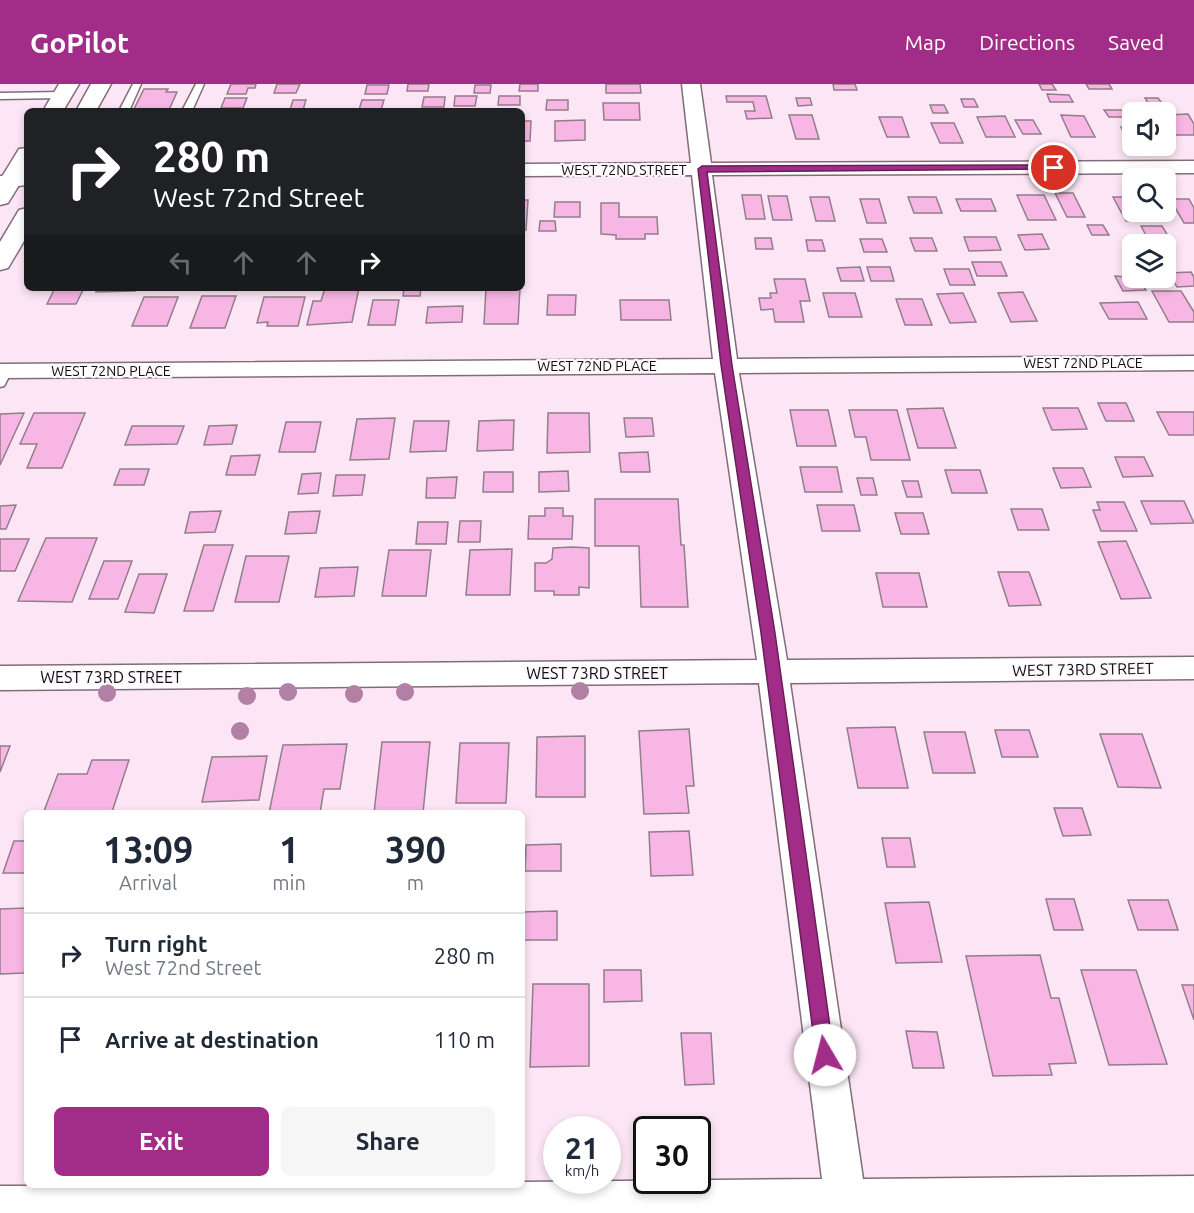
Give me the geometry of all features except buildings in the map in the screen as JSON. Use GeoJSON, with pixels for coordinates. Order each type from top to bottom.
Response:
{"type":"FeatureCollection","features":[{"type":"Feature","properties":{"kind":"main road"},"geometry":{"type":"LineString","coordinates":[[88,108],[101,84]]}},
{"type":"Feature","properties":{"kind":"main road"},"geometry":{"type":"LineString","coordinates":[[9,185],[24,158]]}},
{"type":"Feature","properties":{"kind":"main road"},"geometry":{"type":"LineString","coordinates":[[0,263],[24,220]]}},
{"type":"Feature","properties":{"kind":"street"},"geometry":{"type":"LineString","coordinates":[[691,84],[726,365],[773,672],[846,1207]]}},
{"type":"Feature","properties":{"kind":"street","name":"WEST 72ND STREET"},"geometry":{"type":"LineString","coordinates":[[525,170],[1194,167]]}},
{"type":"Feature","properties":{"kind":"street","name":"WEST 72ND PLACE"},"geometry":{"type":"LineString","coordinates":[[2,375],[726,365],[1194,363]]}},
{"type":"Feature","properties":{"kind":"street","name":"WEST 73RD STREET"},"geometry":{"type":"LineString","coordinates":[[0,678],[1194,668]]}},
{"type":"Feature","properties":{"kind":"street"},"geometry":{"type":"LineString","coordinates":[[0,1208],[846,1207],[1194,1197]]}},
{"type":"Feature","properties":{"kind":"lane"},"geometry":{"type":"LineString","coordinates":[[6,84],[0,94],[61,97]]}},
{"type":"Feature","properties":{"kind":"lane"},"geometry":{"type":"LineString","coordinates":[[125,108],[137,84]]}},
{"type":"Feature","properties":{"kind":"lane"},"geometry":{"type":"LineString","coordinates":[[188,108],[200,84]]}},
{"type":"Feature","properties":{"kind":"route"},"geometry":{"type":"LineString","coordinates":[[825,1055],[768,633],[726,365],[702,169],[1054,168]]}}]}
